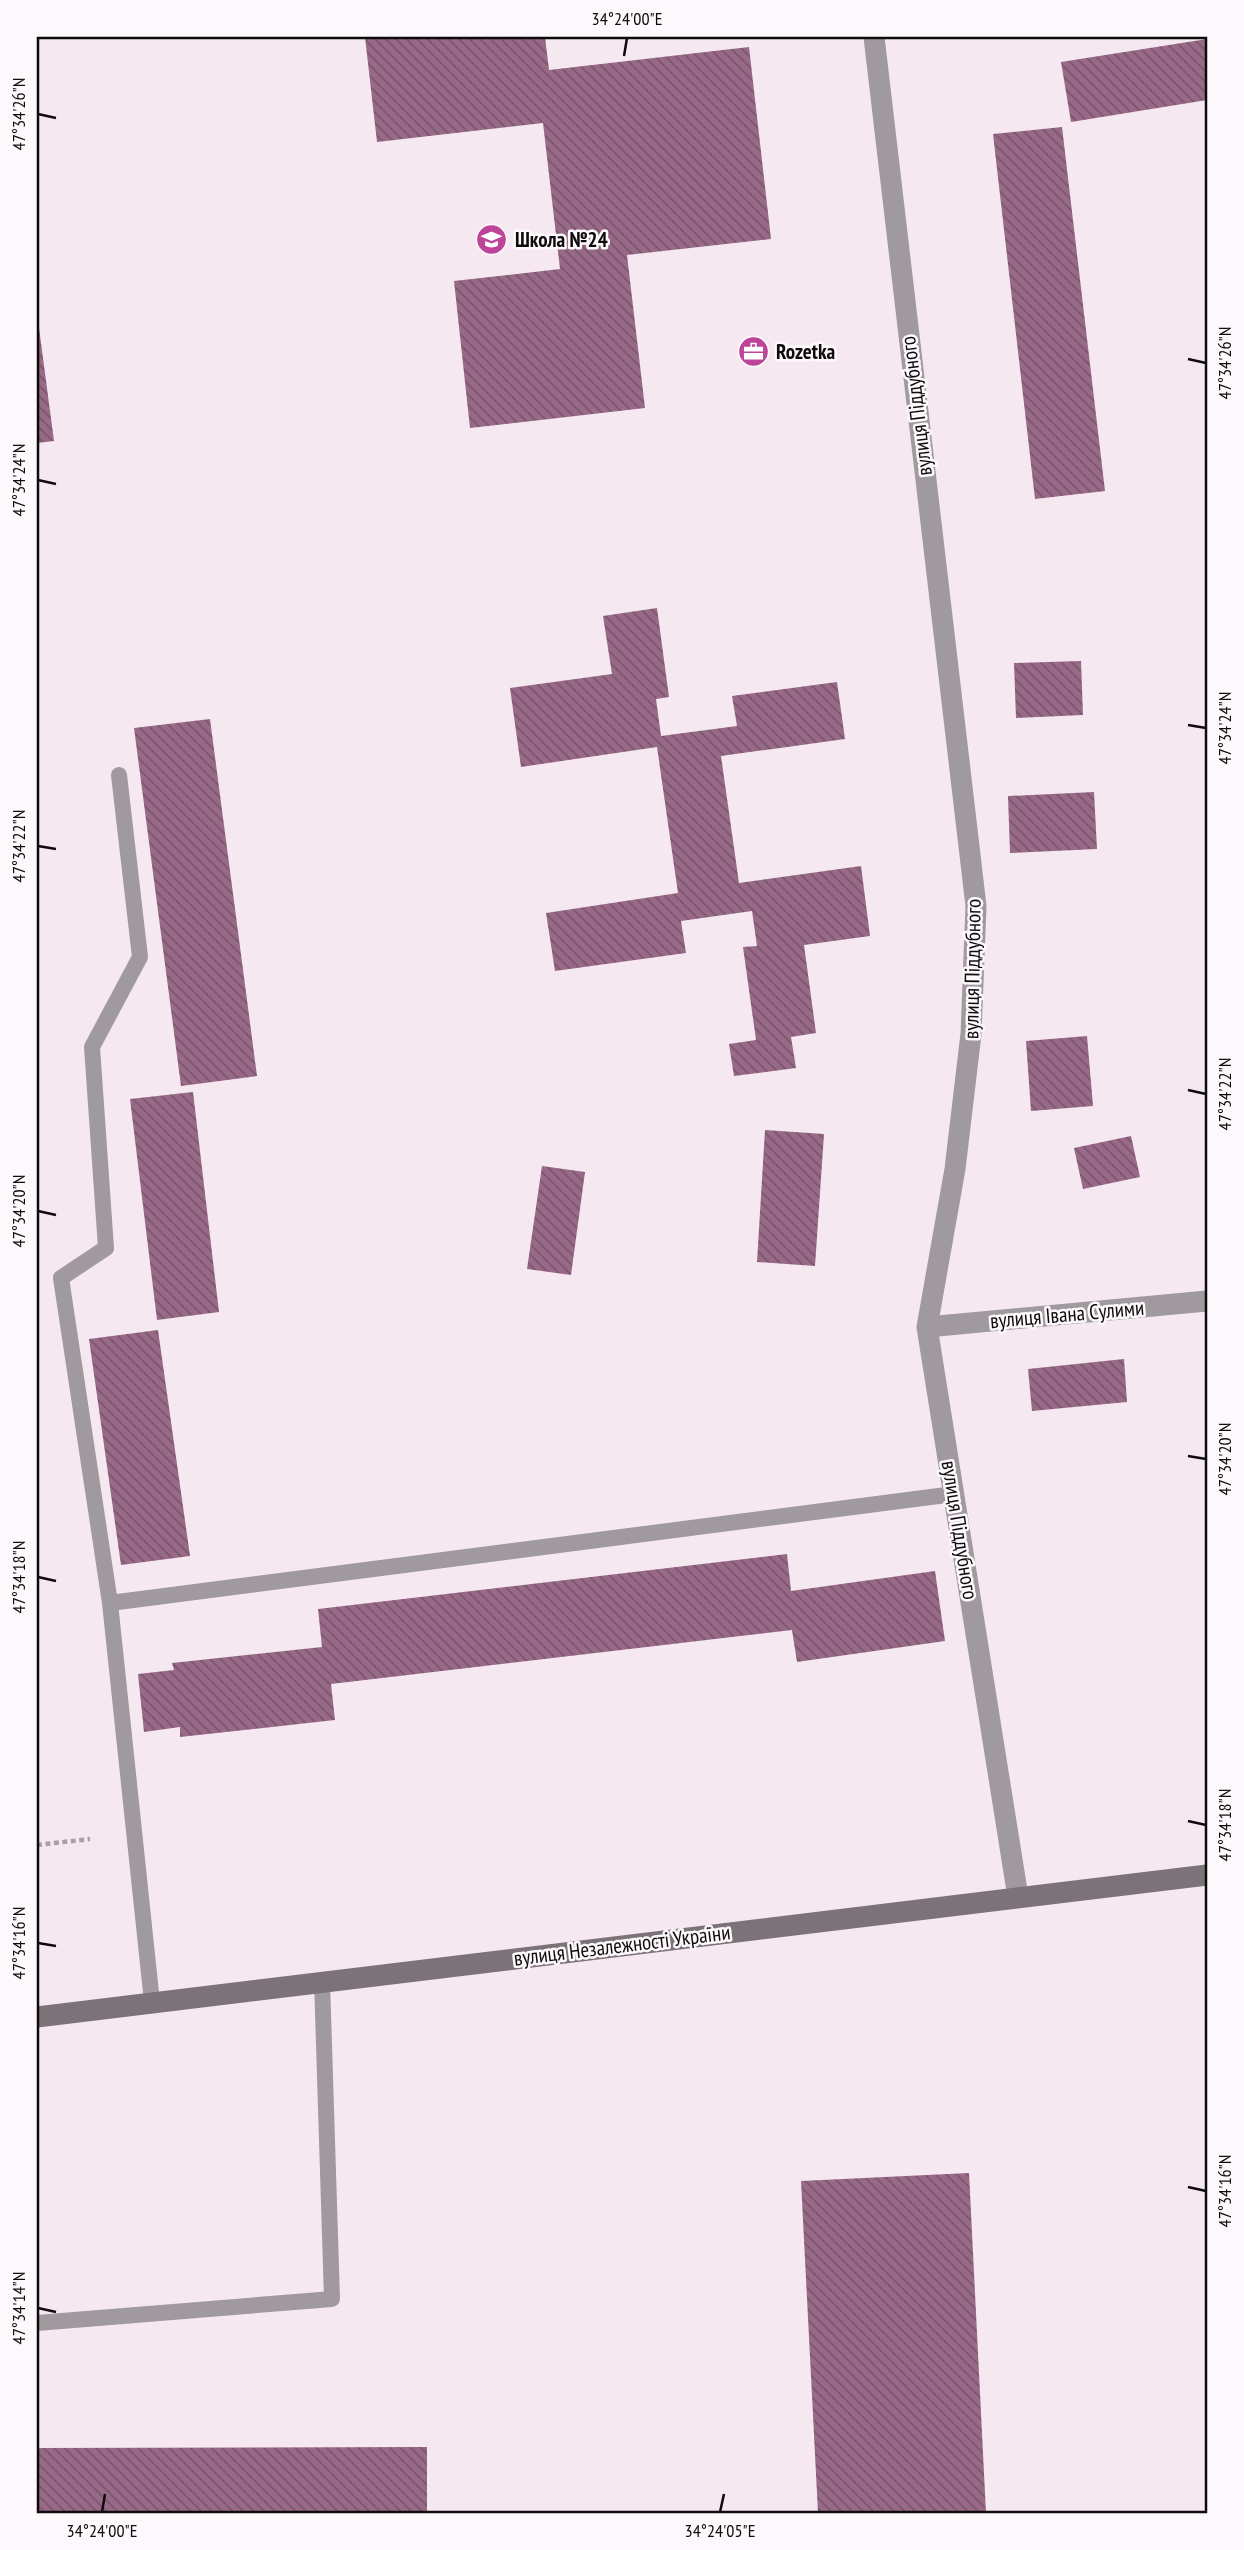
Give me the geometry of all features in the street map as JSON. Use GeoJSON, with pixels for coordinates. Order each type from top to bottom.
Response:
{"type":"FeatureCollection","features":[{"type":"Feature","properties":{"kind":"main road","name":"вулиця Незалежності України"},"geometry":{"type":"LineString","coordinates":[[37,2017],[1207,1875]]}},
{"type":"Feature","properties":{"kind":"street","name":"вулиця Піддубного"},"geometry":{"type":"LineString","coordinates":[[874,37],[976,906],[971,1034],[955,1169],[927,1327],[1018,1897]]}},
{"type":"Feature","properties":{"kind":"street","name":"вулиця Івана Сулими"},"geometry":{"type":"LineString","coordinates":[[927,1327],[1207,1301]]}},
{"type":"Feature","properties":{"kind":"lane"},"geometry":{"type":"LineString","coordinates":[[119,775],[140,957],[92,1047],[106,1248],[61,1278],[110,1602],[152,2002]]}},
{"type":"Feature","properties":{"kind":"lane"},"geometry":{"type":"LineString","coordinates":[[110,1602],[954,1494]]}},
{"type":"Feature","properties":{"kind":"lane"},"geometry":{"type":"LineString","coordinates":[[37,2323],[332,2299],[323,1981]]}},
{"type":"Feature","properties":{"kind":"path"},"geometry":{"type":"LineString","coordinates":[[37,1845],[90,1839]]}},
{"type":"Feature","properties":{"kind":"building"},"geometry":{"type":"Polygon","coordinates":[[[365,37],[545,37],[549,70],[749,47],[771,239],[627,255],[645,408],[470,428],[454,281],[560,269],[543,123],[377,142],[365,37]]]}},
{"type":"Feature","properties":{"kind":"building"},"geometry":{"type":"Polygon","coordinates":[[[1207,39],[1207,100],[1071,122],[1061,62],[1207,39]]]}},
{"type":"Feature","properties":{"kind":"building"},"geometry":{"type":"Polygon","coordinates":[[[1062,127],[1105,491],[1035,499],[993,134],[1062,127]]]}},
{"type":"Feature","properties":{"kind":"building"},"geometry":{"type":"Polygon","coordinates":[[[37,313],[54,441],[37,443],[37,313]]]}},
{"type":"Feature","properties":{"kind":"building"},"geometry":{"type":"Polygon","coordinates":[[[657,608],[669,697],[656,699],[661,736],[737,726],[732,696],[837,682],[845,739],[721,756],[739,883],[861,866],[870,936],[804,945],[816,1033],[791,1037],[796,1068],[734,1076],[729,1044],[756,1040],[743,947],[757,946],[752,911],[681,921],[686,953],[555,971],[546,913],[678,893],[657,747],[521,767],[510,688],[612,674],[603,616],[657,608]]]}},
{"type":"Feature","properties":{"kind":"building"},"geometry":{"type":"Polygon","coordinates":[[[1081,661],[1083,715],[1016,718],[1014,663],[1081,661]]]}},
{"type":"Feature","properties":{"kind":"building"},"geometry":{"type":"Polygon","coordinates":[[[210,719],[257,1076],[181,1086],[134,728],[210,719]]]}},
{"type":"Feature","properties":{"kind":"building"},"geometry":{"type":"Polygon","coordinates":[[[1094,792],[1097,849],[1010,853],[1008,796],[1094,792]]]}},
{"type":"Feature","properties":{"kind":"building"},"geometry":{"type":"Polygon","coordinates":[[[1087,1036],[1093,1106],[1031,1111],[1026,1041],[1087,1036]]]}},
{"type":"Feature","properties":{"kind":"building"},"geometry":{"type":"Polygon","coordinates":[[[193,1092],[219,1312],[157,1320],[130,1099],[193,1092]]]}},
{"type":"Feature","properties":{"kind":"building"},"geometry":{"type":"Polygon","coordinates":[[[765,1130],[824,1134],[815,1266],[757,1262],[765,1130]]]}},
{"type":"Feature","properties":{"kind":"building"},"geometry":{"type":"Polygon","coordinates":[[[1131,1136],[1140,1177],[1083,1189],[1074,1148],[1131,1136]]]}},
{"type":"Feature","properties":{"kind":"building"},"geometry":{"type":"Polygon","coordinates":[[[542,1166],[585,1172],[571,1275],[527,1269],[542,1166]]]}},
{"type":"Feature","properties":{"kind":"building"},"geometry":{"type":"Polygon","coordinates":[[[158,1330],[190,1556],[121,1565],[89,1339],[158,1330]]]}},
{"type":"Feature","properties":{"kind":"building"},"geometry":{"type":"Polygon","coordinates":[[[1124,1359],[1127,1402],[1032,1411],[1028,1369],[1124,1359]]]}},
{"type":"Feature","properties":{"kind":"building"},"geometry":{"type":"Polygon","coordinates":[[[787,1554],[791,1591],[935,1571],[945,1641],[797,1662],[792,1630],[331,1684],[335,1720],[180,1737],[180,1727],[144,1732],[138,1674],[174,1670],[172,1663],[322,1647],[318,1609],[787,1554]]]}},
{"type":"Feature","properties":{"kind":"building"},"geometry":{"type":"Polygon","coordinates":[[[969,2173],[986,2513],[818,2513],[801,2181],[969,2173]]]}},
{"type":"Feature","properties":{"kind":"building"},"geometry":{"type":"Polygon","coordinates":[[[427,2447],[427,2513],[37,2513],[37,2448],[427,2447]]]}},
{"type":"Feature","properties":{"kind":"place","name":"Школа №24"},"geometry":{"type":"Point","coordinates":[492,239]}},
{"type":"Feature","properties":{"kind":"place","name":"Rozetka"},"geometry":{"type":"Point","coordinates":[753,351]}}]}
